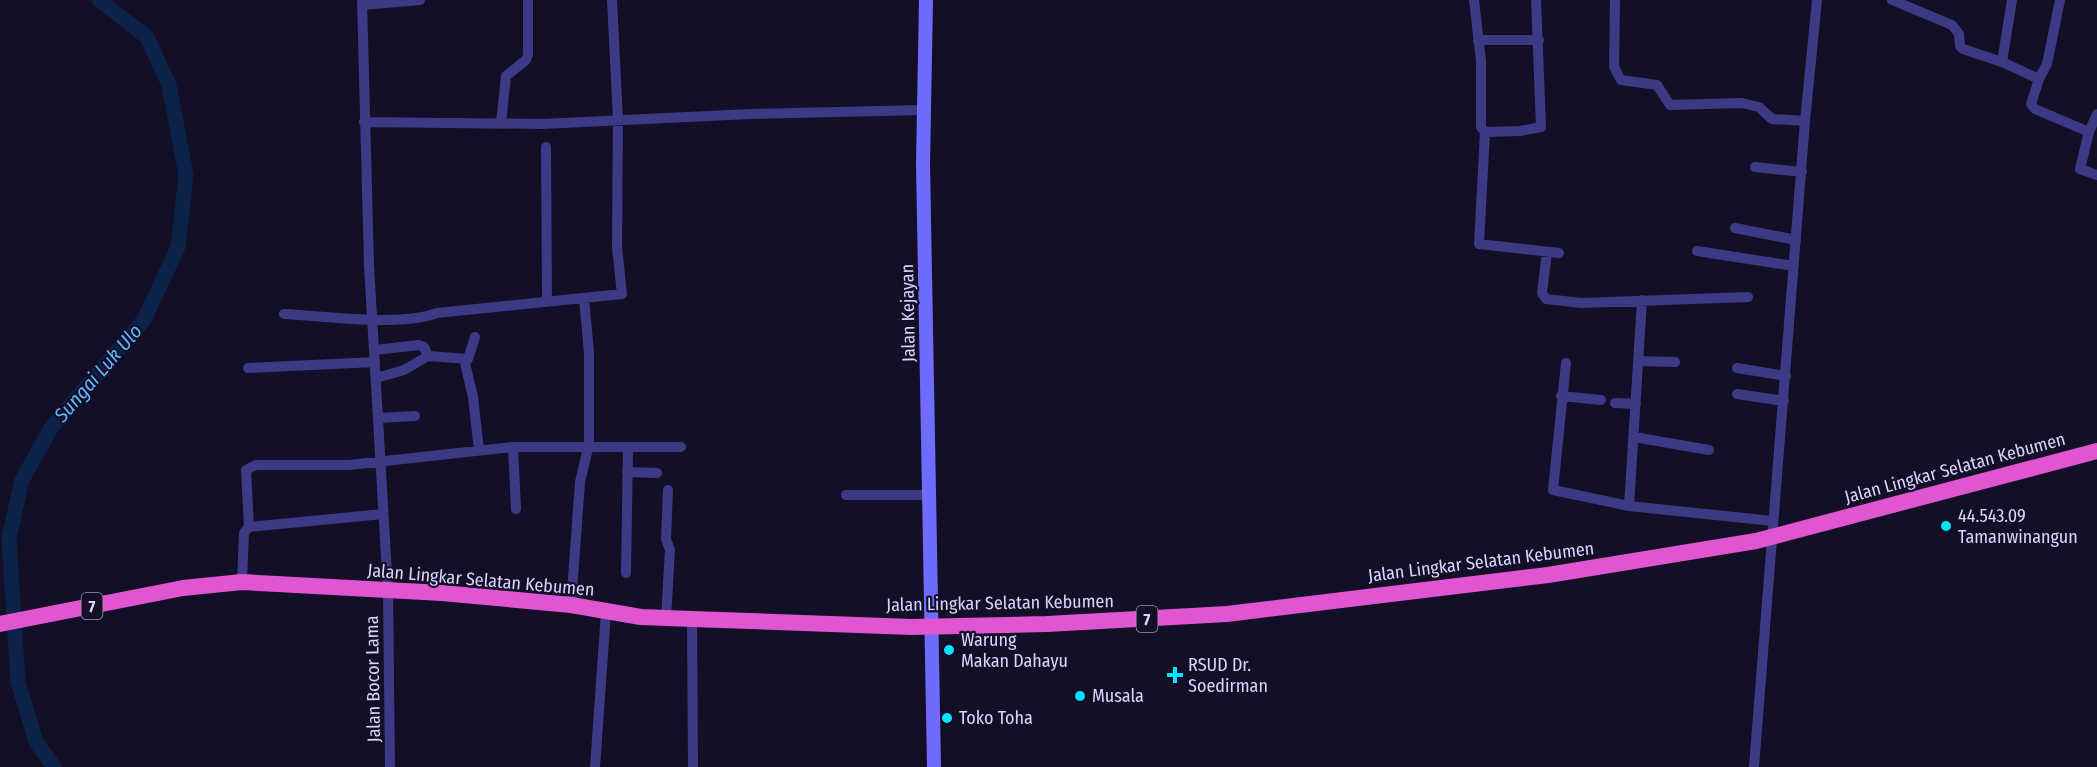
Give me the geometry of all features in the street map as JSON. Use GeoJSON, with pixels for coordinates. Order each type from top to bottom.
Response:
{"type":"FeatureCollection","features":[{"type":"Feature","properties":{"kind":"highway","name":"Jalan Lingkar Selatan Kebumen"},"geometry":{"type":"LineString","coordinates":[[0,624],[183,588],[242,582],[570,605],[606,612],[692,620],[932,626],[1047,624],[1227,614],[1548,575],[1772,529],[2097,450]]}},
{"type":"Feature","properties":{"kind":"main road","name":"Jalan Kejayan"},"geometry":{"type":"LineString","coordinates":[[926,0],[924,111],[934,767]]}},
{"type":"Feature","properties":{"kind":"street"},"geometry":{"type":"LineString","coordinates":[[362,3],[420,0]]}},
{"type":"Feature","properties":{"kind":"street"},"geometry":{"type":"LineString","coordinates":[[501,123],[506,76],[526,60],[528,55],[528,0]]}},
{"type":"Feature","properties":{"kind":"street"},"geometry":{"type":"LineString","coordinates":[[284,314],[372,319],[423,318],[437,313],[618,295],[622,288],[617,248],[618,120],[612,0]]}},
{"type":"Feature","properties":{"kind":"street"},"geometry":{"type":"LineString","coordinates":[[1474,0],[1481,127],[1485,132],[1479,244],[1559,253]]}},
{"type":"Feature","properties":{"kind":"street"},"geometry":{"type":"LineString","coordinates":[[1485,132],[1520,131],[1542,127],[1536,0]]}},
{"type":"Feature","properties":{"kind":"street"},"geometry":{"type":"LineString","coordinates":[[1615,0],[1614,68],[1621,80],[1657,85],[1670,105],[1742,103],[1759,107],[1772,119],[1805,121]]}},
{"type":"Feature","properties":{"kind":"street"},"geometry":{"type":"LineString","coordinates":[[1754,767],[1805,121],[1817,0]]}},
{"type":"Feature","properties":{"kind":"street"},"geometry":{"type":"LineString","coordinates":[[1892,0],[1952,26],[1959,34],[1960,46],[2039,79]]}},
{"type":"Feature","properties":{"kind":"street"},"geometry":{"type":"LineString","coordinates":[[2002,62],[2012,0]]}},
{"type":"Feature","properties":{"kind":"street"},"geometry":{"type":"LineString","coordinates":[[2060,0],[2047,64],[2039,79],[2031,104],[2035,110],[2089,132]]}},
{"type":"Feature","properties":{"kind":"street","name":"Jalan Bocor Lama"},"geometry":{"type":"LineString","coordinates":[[362,3],[372,319],[388,591],[390,767]]}},
{"type":"Feature","properties":{"kind":"street"},"geometry":{"type":"LineString","coordinates":[[1478,40],[1539,40]]}},
{"type":"Feature","properties":{"kind":"street"},"geometry":{"type":"LineString","coordinates":[[364,122],[501,123],[750,114],[924,111]]}},
{"type":"Feature","properties":{"kind":"street"},"geometry":{"type":"LineString","coordinates":[[2097,114],[2089,132],[2080,169],[2097,175]]}},
{"type":"Feature","properties":{"kind":"street"},"geometry":{"type":"LineString","coordinates":[[546,147],[547,302]]}},
{"type":"Feature","properties":{"kind":"street"},"geometry":{"type":"LineString","coordinates":[[1755,167],[1802,172]]}},
{"type":"Feature","properties":{"kind":"street"},"geometry":{"type":"LineString","coordinates":[[1735,228],[1796,240]]}},
{"type":"Feature","properties":{"kind":"street"},"geometry":{"type":"LineString","coordinates":[[1696,250],[1794,266]]}},
{"type":"Feature","properties":{"kind":"street"},"geometry":{"type":"LineString","coordinates":[[1547,252],[1543,298],[1581,303],[1748,297]]}},
{"type":"Feature","properties":{"kind":"street"},"geometry":{"type":"LineString","coordinates":[[570,605],[582,471],[588,446],[589,353],[584,298]]}},
{"type":"Feature","properties":{"kind":"street"},"geometry":{"type":"LineString","coordinates":[[1629,506],[1640,361],[1642,300]]}},
{"type":"Feature","properties":{"kind":"street"},"geometry":{"type":"LineString","coordinates":[[376,378],[404,370],[428,356],[469,358],[475,337]]}},
{"type":"Feature","properties":{"kind":"street"},"geometry":{"type":"LineString","coordinates":[[375,350],[419,345],[424,347],[428,356]]}},
{"type":"Feature","properties":{"kind":"street"},"geometry":{"type":"LineString","coordinates":[[464,359],[479,450]]}},
{"type":"Feature","properties":{"kind":"street"},"geometry":{"type":"LineString","coordinates":[[1640,361],[1675,362]]}},
{"type":"Feature","properties":{"kind":"street"},"geometry":{"type":"LineString","coordinates":[[248,368],[375,362]]}},
{"type":"Feature","properties":{"kind":"street"},"geometry":{"type":"LineString","coordinates":[[1566,363],[1552,489],[1629,506],[1772,529]]}},
{"type":"Feature","properties":{"kind":"street"},"geometry":{"type":"LineString","coordinates":[[1737,368],[1786,376]]}},
{"type":"Feature","properties":{"kind":"street"},"geometry":{"type":"LineString","coordinates":[[1737,394],[1784,401]]}},
{"type":"Feature","properties":{"kind":"street"},"geometry":{"type":"LineString","coordinates":[[1561,396],[1601,400]]}},
{"type":"Feature","properties":{"kind":"street"},"geometry":{"type":"LineString","coordinates":[[1615,403],[1636,404]]}},
{"type":"Feature","properties":{"kind":"street"},"geometry":{"type":"LineString","coordinates":[[378,418],[415,416]]}},
{"type":"Feature","properties":{"kind":"street"},"geometry":{"type":"LineString","coordinates":[[1634,437],[1709,450]]}},
{"type":"Feature","properties":{"kind":"street"},"geometry":{"type":"LineString","coordinates":[[513,447],[516,509]]}},
{"type":"Feature","properties":{"kind":"street"},"geometry":{"type":"LineString","coordinates":[[242,582],[244,533],[249,527],[245,473],[250,466],[380,462],[513,447],[681,447]]}},
{"type":"Feature","properties":{"kind":"street"},"geometry":{"type":"LineString","coordinates":[[626,573],[628,447]]}},
{"type":"Feature","properties":{"kind":"street"},"geometry":{"type":"LineString","coordinates":[[627,472],[657,473]]}},
{"type":"Feature","properties":{"kind":"street"},"geometry":{"type":"LineString","coordinates":[[666,618],[670,550],[666,539],[668,490]]}},
{"type":"Feature","properties":{"kind":"street"},"geometry":{"type":"LineString","coordinates":[[846,495],[929,495]]}},
{"type":"Feature","properties":{"kind":"street"},"geometry":{"type":"LineString","coordinates":[[249,527],[383,514]]}},
{"type":"Feature","properties":{"kind":"street"},"geometry":{"type":"LineString","coordinates":[[595,767],[606,612]]}},
{"type":"Feature","properties":{"kind":"street"},"geometry":{"type":"LineString","coordinates":[[692,620],[693,767]]}},
{"type":"Feature","properties":{"kind":"waterway","name":"Sungai Luk Ulo"},"geometry":{"type":"LineString","coordinates":[[54,767],[36,742],[18,682],[9,538],[22,480],[51,428],[144,320],[178,247],[186,175],[169,85],[147,37],[99,0]]}},
{"type":"Feature","properties":{"kind":"place","name":"44.543.09 Tamanwinangun"},"geometry":{"type":"Point","coordinates":[1946,526]}},
{"type":"Feature","properties":{"kind":"place","name":"Warung Makan Dahayu"},"geometry":{"type":"Point","coordinates":[949,650]}},
{"type":"Feature","properties":{"kind":"place","name":"RSUD Dr. Soedirman"},"geometry":{"type":"Point","coordinates":[1175,675]}},
{"type":"Feature","properties":{"kind":"place","name":"Musala"},"geometry":{"type":"Point","coordinates":[1080,696]}},
{"type":"Feature","properties":{"kind":"place","name":"Toko Toha"},"geometry":{"type":"Point","coordinates":[947,718]}}]}
